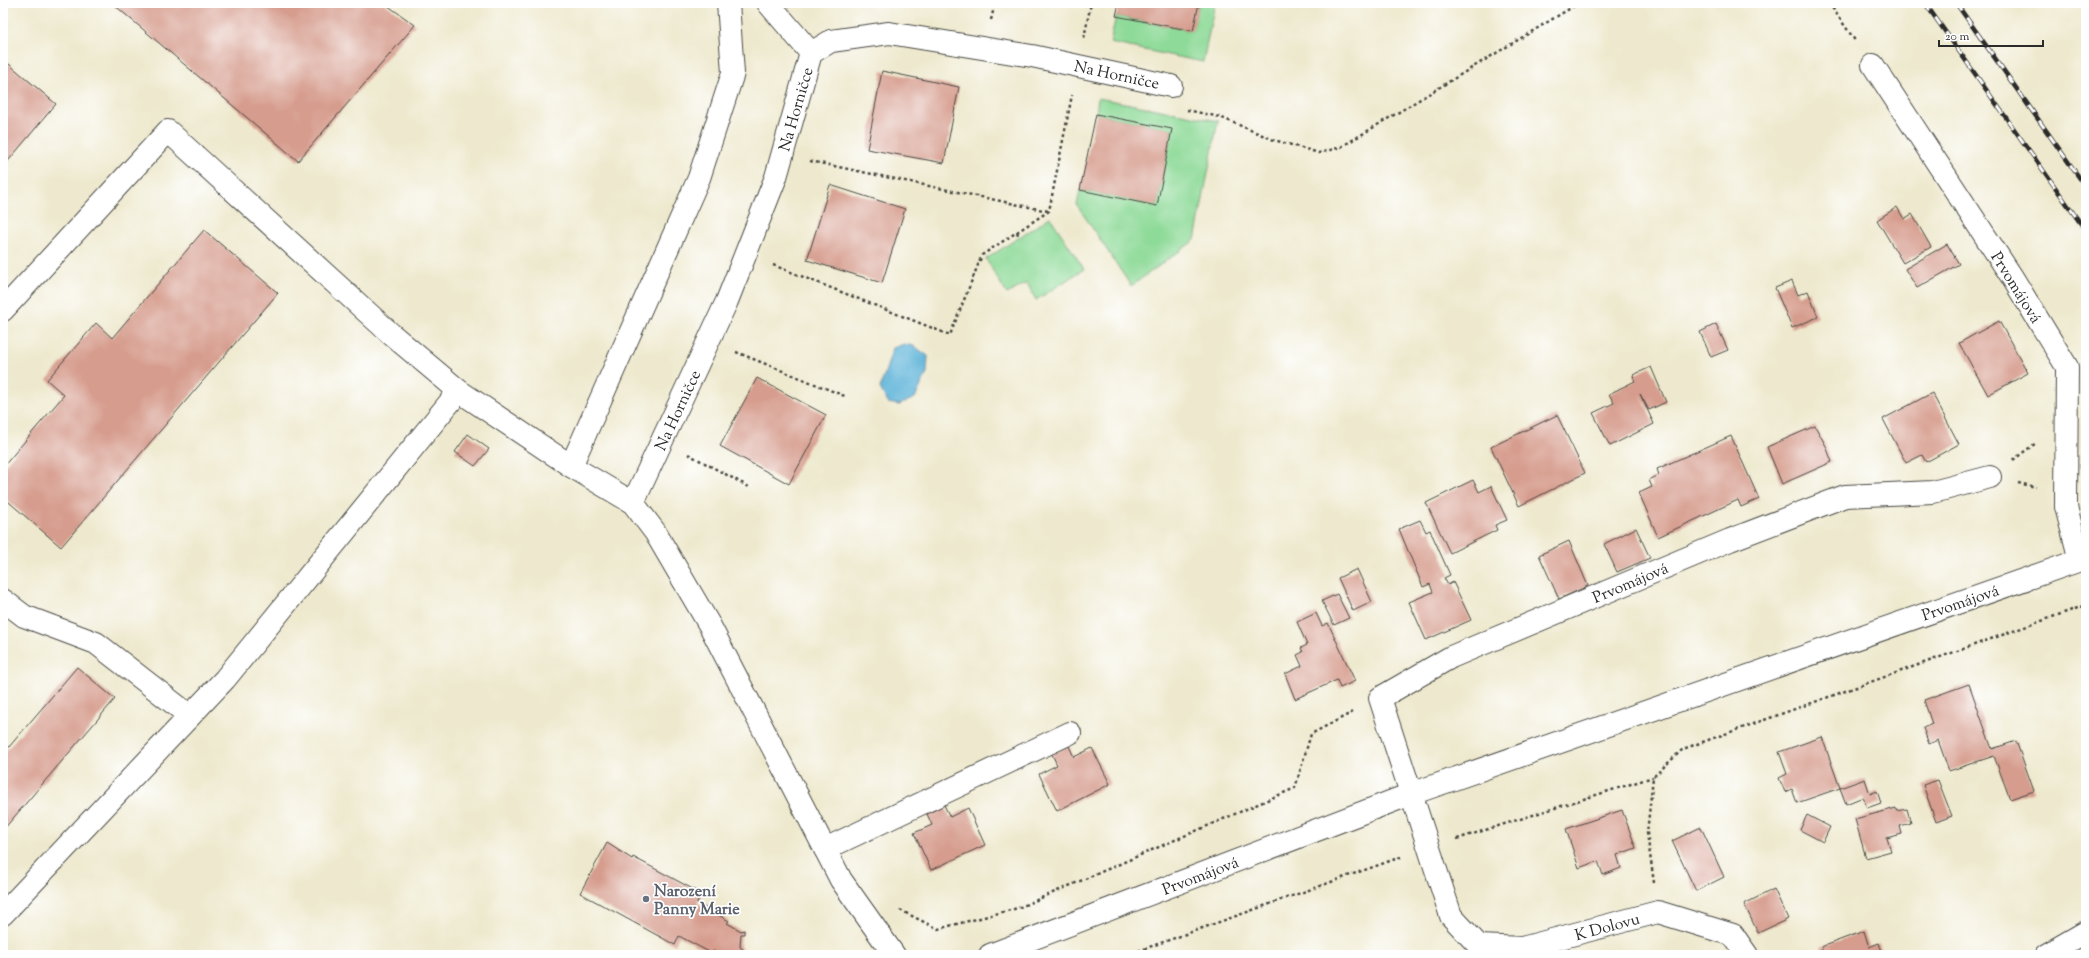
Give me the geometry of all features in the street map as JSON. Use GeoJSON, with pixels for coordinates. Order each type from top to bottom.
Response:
{"type":"FeatureCollection","features":[{"type":"Feature","properties":{"kind":"street"},"geometry":{"type":"LineString","coordinates":[[570,466],[699,178],[733,73],[728,3]]}},
{"type":"Feature","properties":{"kind":"street"},"geometry":{"type":"LineString","coordinates":[[768,3],[811,53]]}},
{"type":"Feature","properties":{"kind":"street","name":"Na Horničce"},"geometry":{"type":"LineString","coordinates":[[633,503],[727,301],[776,177],[811,53],[831,41],[889,33],[1032,56],[1171,86]]}},
{"type":"Feature","properties":{"kind":"street","name":"Prvomájová"},"geometry":{"type":"LineString","coordinates":[[990,955],[1411,794],[2083,559],[2066,507],[2067,367],[2012,278],[1873,66]]}},
{"type":"Feature","properties":{"kind":"street"},"geometry":{"type":"LineString","coordinates":[[3,310],[168,131],[391,334],[458,391],[570,466],[633,503],[655,532],[710,626],[841,880],[894,955]]}},
{"type":"Feature","properties":{"kind":"street"},"geometry":{"type":"LineString","coordinates":[[3,914],[225,679],[458,391]]}},
{"type":"Feature","properties":{"kind":"street","name":"Prvomájová"},"geometry":{"type":"LineString","coordinates":[[1380,698],[1451,656],[1730,540],[1845,496],[1933,492],[1990,477]]}},
{"type":"Feature","properties":{"kind":"street"},"geometry":{"type":"LineString","coordinates":[[3,600],[24,616],[96,643],[190,716]]}},
{"type":"Feature","properties":{"kind":"street"},"geometry":{"type":"LineString","coordinates":[[1380,698],[1411,794]]}},
{"type":"Feature","properties":{"kind":"street"},"geometry":{"type":"LineString","coordinates":[[825,848],[1070,733]]}},
{"type":"Feature","properties":{"kind":"street","name":"K Dolovu"},"geometry":{"type":"LineString","coordinates":[[1411,794],[1451,916],[1479,946],[1522,948],[1658,912],[1733,936],[1747,955]]}},
{"type":"Feature","properties":{"kind":"street"},"geometry":{"type":"LineString","coordinates":[[2046,955],[2086,932]]}},
{"type":"Feature","properties":{"kind":"path"},"geometry":{"type":"LineString","coordinates":[[990,27],[995,3]]}},
{"type":"Feature","properties":{"kind":"path"},"geometry":{"type":"LineString","coordinates":[[1083,45],[1092,3]]}},
{"type":"Feature","properties":{"kind":"path"},"geometry":{"type":"LineString","coordinates":[[1184,110],[1220,117],[1274,140],[1319,153],[1341,147],[1579,3]]}},
{"type":"Feature","properties":{"kind":"path"},"geometry":{"type":"LineString","coordinates":[[1829,3],[1873,66]]}},
{"type":"Feature","properties":{"kind":"path"},"geometry":{"type":"LineString","coordinates":[[765,262],[950,335],[982,255],[1049,211],[1073,87]]}},
{"type":"Feature","properties":{"kind":"path"},"geometry":{"type":"LineString","coordinates":[[804,160],[1049,211]]}},
{"type":"Feature","properties":{"kind":"path"},"geometry":{"type":"LineString","coordinates":[[1017,232],[1019,237]]}},
{"type":"Feature","properties":{"kind":"path"},"geometry":{"type":"LineString","coordinates":[[731,350],[847,397]]}},
{"type":"Feature","properties":{"kind":"path"},"geometry":{"type":"LineString","coordinates":[[1990,477],[2066,421]]}},
{"type":"Feature","properties":{"kind":"path"},"geometry":{"type":"LineString","coordinates":[[685,452],[751,488]]}},
{"type":"Feature","properties":{"kind":"path"},"geometry":{"type":"LineString","coordinates":[[1990,477],[2066,494]]}},
{"type":"Feature","properties":{"kind":"path"},"geometry":{"type":"LineString","coordinates":[[1127,955],[1428,848],[1653,777],[1683,749],[2086,605]]}},
{"type":"Feature","properties":{"kind":"path"},"geometry":{"type":"LineString","coordinates":[[893,906],[938,929],[1018,908],[1295,788],[1311,734],[1380,698]]}},
{"type":"Feature","properties":{"kind":"path"},"geometry":{"type":"LineString","coordinates":[[1653,777],[1647,833],[1658,912]]}},
{"type":"Feature","properties":{"kind":"green space"},"geometry":{"type":"Polygon","coordinates":[[[1199,3],[1215,3],[1203,62],[1110,43],[1116,16],[1192,31],[1199,3]]]}},
{"type":"Feature","properties":{"kind":"green space"},"geometry":{"type":"Polygon","coordinates":[[[1098,98],[1218,121],[1195,240],[1131,286],[1077,205],[1080,190],[1157,206],[1172,129],[1096,114],[1098,98]]]}},
{"type":"Feature","properties":{"kind":"green space"},"geometry":{"type":"Polygon","coordinates":[[[1050,217],[1084,269],[1036,300],[1027,283],[1007,294],[986,259],[1050,217]]]}},
{"type":"Feature","properties":{"kind":"water"},"geometry":{"type":"Polygon","coordinates":[[[904,344],[914,346],[928,356],[927,373],[915,398],[899,405],[888,403],[880,388],[893,348],[904,344]]]}},
{"type":"Feature","properties":{"kind":"building"},"geometry":{"type":"Polygon","coordinates":[[[112,3],[384,3],[415,25],[298,161],[112,3]]]}},
{"type":"Feature","properties":{"kind":"building"},"geometry":{"type":"Polygon","coordinates":[[[1119,3],[1199,3],[1193,31],[1116,16],[1119,3]]]}},
{"type":"Feature","properties":{"kind":"building"},"geometry":{"type":"Polygon","coordinates":[[[3,59],[56,104],[3,167],[3,59]]]}},
{"type":"Feature","properties":{"kind":"building"},"geometry":{"type":"Polygon","coordinates":[[[882,71],[959,87],[944,163],[867,149],[882,71]]]}},
{"type":"Feature","properties":{"kind":"building"},"geometry":{"type":"Polygon","coordinates":[[[1096,114],[1172,129],[1157,206],[1080,190],[1096,114]]]}},
{"type":"Feature","properties":{"kind":"building"},"geometry":{"type":"Polygon","coordinates":[[[830,185],[905,209],[882,283],[807,260],[830,185]]]}},
{"type":"Feature","properties":{"kind":"building"},"geometry":{"type":"Polygon","coordinates":[[[1897,207],[1904,219],[1912,214],[1931,247],[1903,263],[1877,220],[1897,207]]]}},
{"type":"Feature","properties":{"kind":"building"},"geometry":{"type":"Polygon","coordinates":[[[204,230],[278,293],[61,547],[3,497],[3,467],[64,395],[47,380],[96,323],[112,338],[204,230]]]}},
{"type":"Feature","properties":{"kind":"building"},"geometry":{"type":"Polygon","coordinates":[[[1947,244],[1959,264],[1917,288],[1905,269],[1947,244]]]}},
{"type":"Feature","properties":{"kind":"building"},"geometry":{"type":"Polygon","coordinates":[[[1792,281],[1798,295],[1808,291],[1818,317],[1792,328],[1775,288],[1792,281]]]}},
{"type":"Feature","properties":{"kind":"building"},"geometry":{"type":"Polygon","coordinates":[[[1999,321],[2028,373],[1988,395],[1959,343],[1999,321]]]}},
{"type":"Feature","properties":{"kind":"building"},"geometry":{"type":"Polygon","coordinates":[[[1716,324],[1728,350],[1711,357],[1700,332],[1716,324]]]}},
{"type":"Feature","properties":{"kind":"building"},"geometry":{"type":"Polygon","coordinates":[[[1651,367],[1666,402],[1649,410],[1640,394],[1654,424],[1610,446],[1593,413],[1614,403],[1609,394],[1635,381],[1633,375],[1651,367]]]}},
{"type":"Feature","properties":{"kind":"building"},"geometry":{"type":"Polygon","coordinates":[[[757,378],[826,415],[789,484],[720,446],[757,378]]]}},
{"type":"Feature","properties":{"kind":"building"},"geometry":{"type":"Polygon","coordinates":[[[1932,393],[1959,444],[1926,462],[1922,455],[1906,463],[1883,419],[1932,393]]]}},
{"type":"Feature","properties":{"kind":"building"},"geometry":{"type":"Polygon","coordinates":[[[1557,415],[1585,473],[1519,506],[1491,447],[1557,415]]]}},
{"type":"Feature","properties":{"kind":"building"},"geometry":{"type":"Polygon","coordinates":[[[1815,426],[1826,446],[1832,462],[1782,484],[1767,447],[1815,426]]]}},
{"type":"Feature","properties":{"kind":"building"},"geometry":{"type":"Polygon","coordinates":[[[468,434],[489,449],[475,466],[455,452],[468,434]]]}},
{"type":"Feature","properties":{"kind":"building"},"geometry":{"type":"Polygon","coordinates":[[[1731,436],[1759,499],[1741,507],[1738,500],[1658,537],[1639,493],[1652,487],[1649,480],[1659,475],[1657,469],[1731,436]]]}},
{"type":"Feature","properties":{"kind":"building"},"geometry":{"type":"Polygon","coordinates":[[[1473,480],[1479,492],[1491,486],[1507,520],[1495,525],[1497,530],[1450,553],[1426,503],[1473,480]]]}},
{"type":"Feature","properties":{"kind":"building"},"geometry":{"type":"Polygon","coordinates":[[[1420,520],[1426,532],[1430,530],[1450,575],[1444,578],[1448,585],[1453,582],[1471,620],[1426,640],[1409,602],[1433,592],[1430,584],[1423,587],[1399,529],[1420,520]]]}},
{"type":"Feature","properties":{"kind":"building"},"geometry":{"type":"Polygon","coordinates":[[[1636,528],[1650,558],[1617,572],[1604,544],[1636,528]]]}},
{"type":"Feature","properties":{"kind":"building"},"geometry":{"type":"Polygon","coordinates":[[[1569,541],[1588,586],[1559,599],[1539,555],[1569,541]]]}},
{"type":"Feature","properties":{"kind":"building"},"geometry":{"type":"Polygon","coordinates":[[[1357,569],[1372,602],[1353,611],[1338,578],[1357,569]]]}},
{"type":"Feature","properties":{"kind":"building"},"geometry":{"type":"Polygon","coordinates":[[[1337,594],[1349,618],[1334,625],[1322,601],[1337,594]]]}},
{"type":"Feature","properties":{"kind":"building"},"geometry":{"type":"Polygon","coordinates":[[[1316,613],[1322,626],[1328,623],[1355,681],[1340,688],[1337,680],[1295,699],[1285,674],[1302,666],[1297,655],[1303,652],[1301,648],[1307,645],[1297,622],[1316,613]]]}},
{"type":"Feature","properties":{"kind":"building"},"geometry":{"type":"Polygon","coordinates":[[[77,667],[115,699],[3,830],[3,754],[77,667]]]}},
{"type":"Feature","properties":{"kind":"building"},"geometry":{"type":"Polygon","coordinates":[[[1969,684],[1992,749],[2016,741],[2034,791],[2010,799],[1994,756],[1949,771],[1938,740],[1929,744],[1923,728],[1932,724],[1924,700],[1969,684]]]}},
{"type":"Feature","properties":{"kind":"building"},"geometry":{"type":"Polygon","coordinates":[[[1822,737],[1840,788],[1797,803],[1792,789],[1785,792],[1779,778],[1787,774],[1779,752],[1822,737]]]}},
{"type":"Feature","properties":{"kind":"building"},"geometry":{"type":"Polygon","coordinates":[[[1069,746],[1074,757],[1092,748],[1110,784],[1057,811],[1039,774],[1057,765],[1052,754],[1069,746]]]}},
{"type":"Feature","properties":{"kind":"building"},"geometry":{"type":"Polygon","coordinates":[[[1865,779],[1870,794],[1877,791],[1881,803],[1867,808],[1863,797],[1846,804],[1840,788],[1865,779]]]}},
{"type":"Feature","properties":{"kind":"building"},"geometry":{"type":"Polygon","coordinates":[[[1938,780],[1952,816],[1936,822],[1923,785],[1938,780]]]}},
{"type":"Feature","properties":{"kind":"building"},"geometry":{"type":"Polygon","coordinates":[[[944,805],[950,817],[968,808],[985,845],[931,870],[914,833],[932,825],[927,814],[944,805]]]}},
{"type":"Feature","properties":{"kind":"building"},"geometry":{"type":"Polygon","coordinates":[[[1896,808],[1896,811],[1907,809],[1911,823],[1900,826],[1902,834],[1887,838],[1891,851],[1866,858],[1855,819],[1896,808]]]}},
{"type":"Feature","properties":{"kind":"building"},"geometry":{"type":"Polygon","coordinates":[[[1622,810],[1636,848],[1617,855],[1621,868],[1603,875],[1598,861],[1579,868],[1566,829],[1622,810]]]}},
{"type":"Feature","properties":{"kind":"building"},"geometry":{"type":"Polygon","coordinates":[[[1807,815],[1830,827],[1823,842],[1800,830],[1807,815]]]}},
{"type":"Feature","properties":{"kind":"building"},"geometry":{"type":"Polygon","coordinates":[[[1701,827],[1724,877],[1696,891],[1672,841],[1701,827]]]}},
{"type":"Feature","properties":{"kind":"building","name":"Narození Panny Marie"},"geometry":{"type":"Polygon","coordinates":[[[607,843],[632,859],[633,857],[702,894],[697,903],[729,921],[727,923],[741,931],[744,930],[744,934],[741,934],[740,947],[743,949],[741,952],[739,950],[731,955],[721,955],[713,951],[711,953],[679,936],[675,945],[580,893],[607,843]]]}},
{"type":"Feature","properties":{"kind":"building"},"geometry":{"type":"Polygon","coordinates":[[[1774,889],[1788,919],[1758,933],[1744,904],[1774,889]]]}},
{"type":"Feature","properties":{"kind":"building"},"geometry":{"type":"Polygon","coordinates":[[[1864,931],[1869,947],[1879,943],[1883,955],[1824,955],[1821,947],[1864,931]]]}},
{"type":"Feature","properties":{"kind":"railway"},"geometry":{"type":"LineString","coordinates":[[1925,3],[2086,231]]}},
{"type":"Feature","properties":{"kind":"railway"},"geometry":{"type":"LineString","coordinates":[[1956,3],[2086,187]]}},
{"type":"Feature","properties":{"kind":"place","name":"Narození Panny Marie"},"geometry":{"type":"Point","coordinates":[646,899]}}]}
